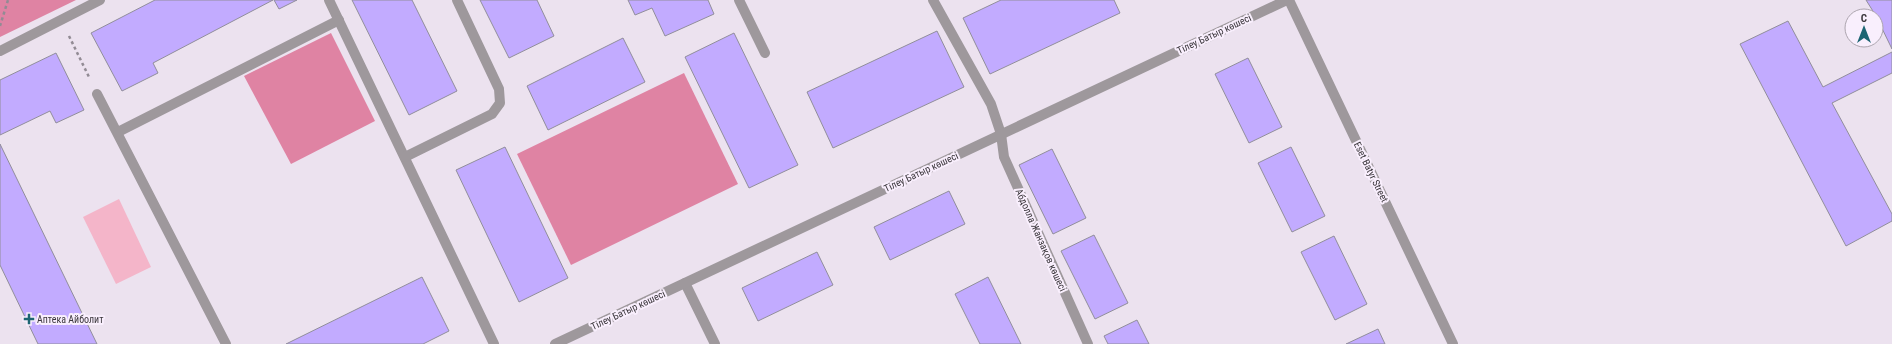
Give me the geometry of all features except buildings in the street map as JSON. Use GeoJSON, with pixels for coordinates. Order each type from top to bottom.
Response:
{"type":"FeatureCollection","features":[{"type":"Feature","properties":{"kind":"street"},"geometry":{"type":"LineString","coordinates":[[0,51],[100,0]]}},
{"type":"Feature","properties":{"kind":"street"},"geometry":{"type":"LineString","coordinates":[[329,0],[494,344]]}},
{"type":"Feature","properties":{"kind":"street"},"geometry":{"type":"LineString","coordinates":[[405,156],[492,114],[500,103],[499,89],[457,0]]}},
{"type":"Feature","properties":{"kind":"street"},"geometry":{"type":"LineString","coordinates":[[739,0],[765,53]]}},
{"type":"Feature","properties":{"kind":"street","name":"Абдолла Жанзақов көшесі"},"geometry":{"type":"LineString","coordinates":[[933,0],[991,104],[1001,134],[1004,157],[1088,344]]}},
{"type":"Feature","properties":{"kind":"street","name":"Тілеу Батыр көшесі"},"geometry":{"type":"LineString","coordinates":[[555,344],[1288,0]]}},
{"type":"Feature","properties":{"kind":"street","name":"Eset Batyr Street"},"geometry":{"type":"LineString","coordinates":[[1288,0],[1454,344]]}},
{"type":"Feature","properties":{"kind":"street"},"geometry":{"type":"LineString","coordinates":[[118,132],[339,20]]}},
{"type":"Feature","properties":{"kind":"street"},"geometry":{"type":"LineString","coordinates":[[97,94],[118,132],[226,344]]}},
{"type":"Feature","properties":{"kind":"street"},"geometry":{"type":"LineString","coordinates":[[685,283],[715,344]]}},
{"type":"Feature","properties":{"kind":"path"},"geometry":{"type":"LineString","coordinates":[[0,26],[8,0]]}},
{"type":"Feature","properties":{"kind":"path"},"geometry":{"type":"LineString","coordinates":[[69,36],[97,94]]}},
{"type":"Feature","properties":{"kind":"shaded area"},"geometry":{"type":"Polygon","coordinates":[[[0,0],[76,0],[0,37],[0,0]]]}},
{"type":"Feature","properties":{"kind":"shaded area"},"geometry":{"type":"Polygon","coordinates":[[[331,33],[375,121],[291,164],[244,76],[331,33]]]}},
{"type":"Feature","properties":{"kind":"shaded area"},"geometry":{"type":"Polygon","coordinates":[[[684,73],[738,184],[571,265],[517,154],[684,73]]]}},
{"type":"Feature","properties":{"kind":"shaded area"},"geometry":{"type":"Polygon","coordinates":[[[119,199],[151,267],[116,284],[83,217],[119,199]]]}},
{"type":"Feature","properties":{"kind":"place","name":"Аптека Айболит"},"geometry":{"type":"Point","coordinates":[29,319]}}]}
